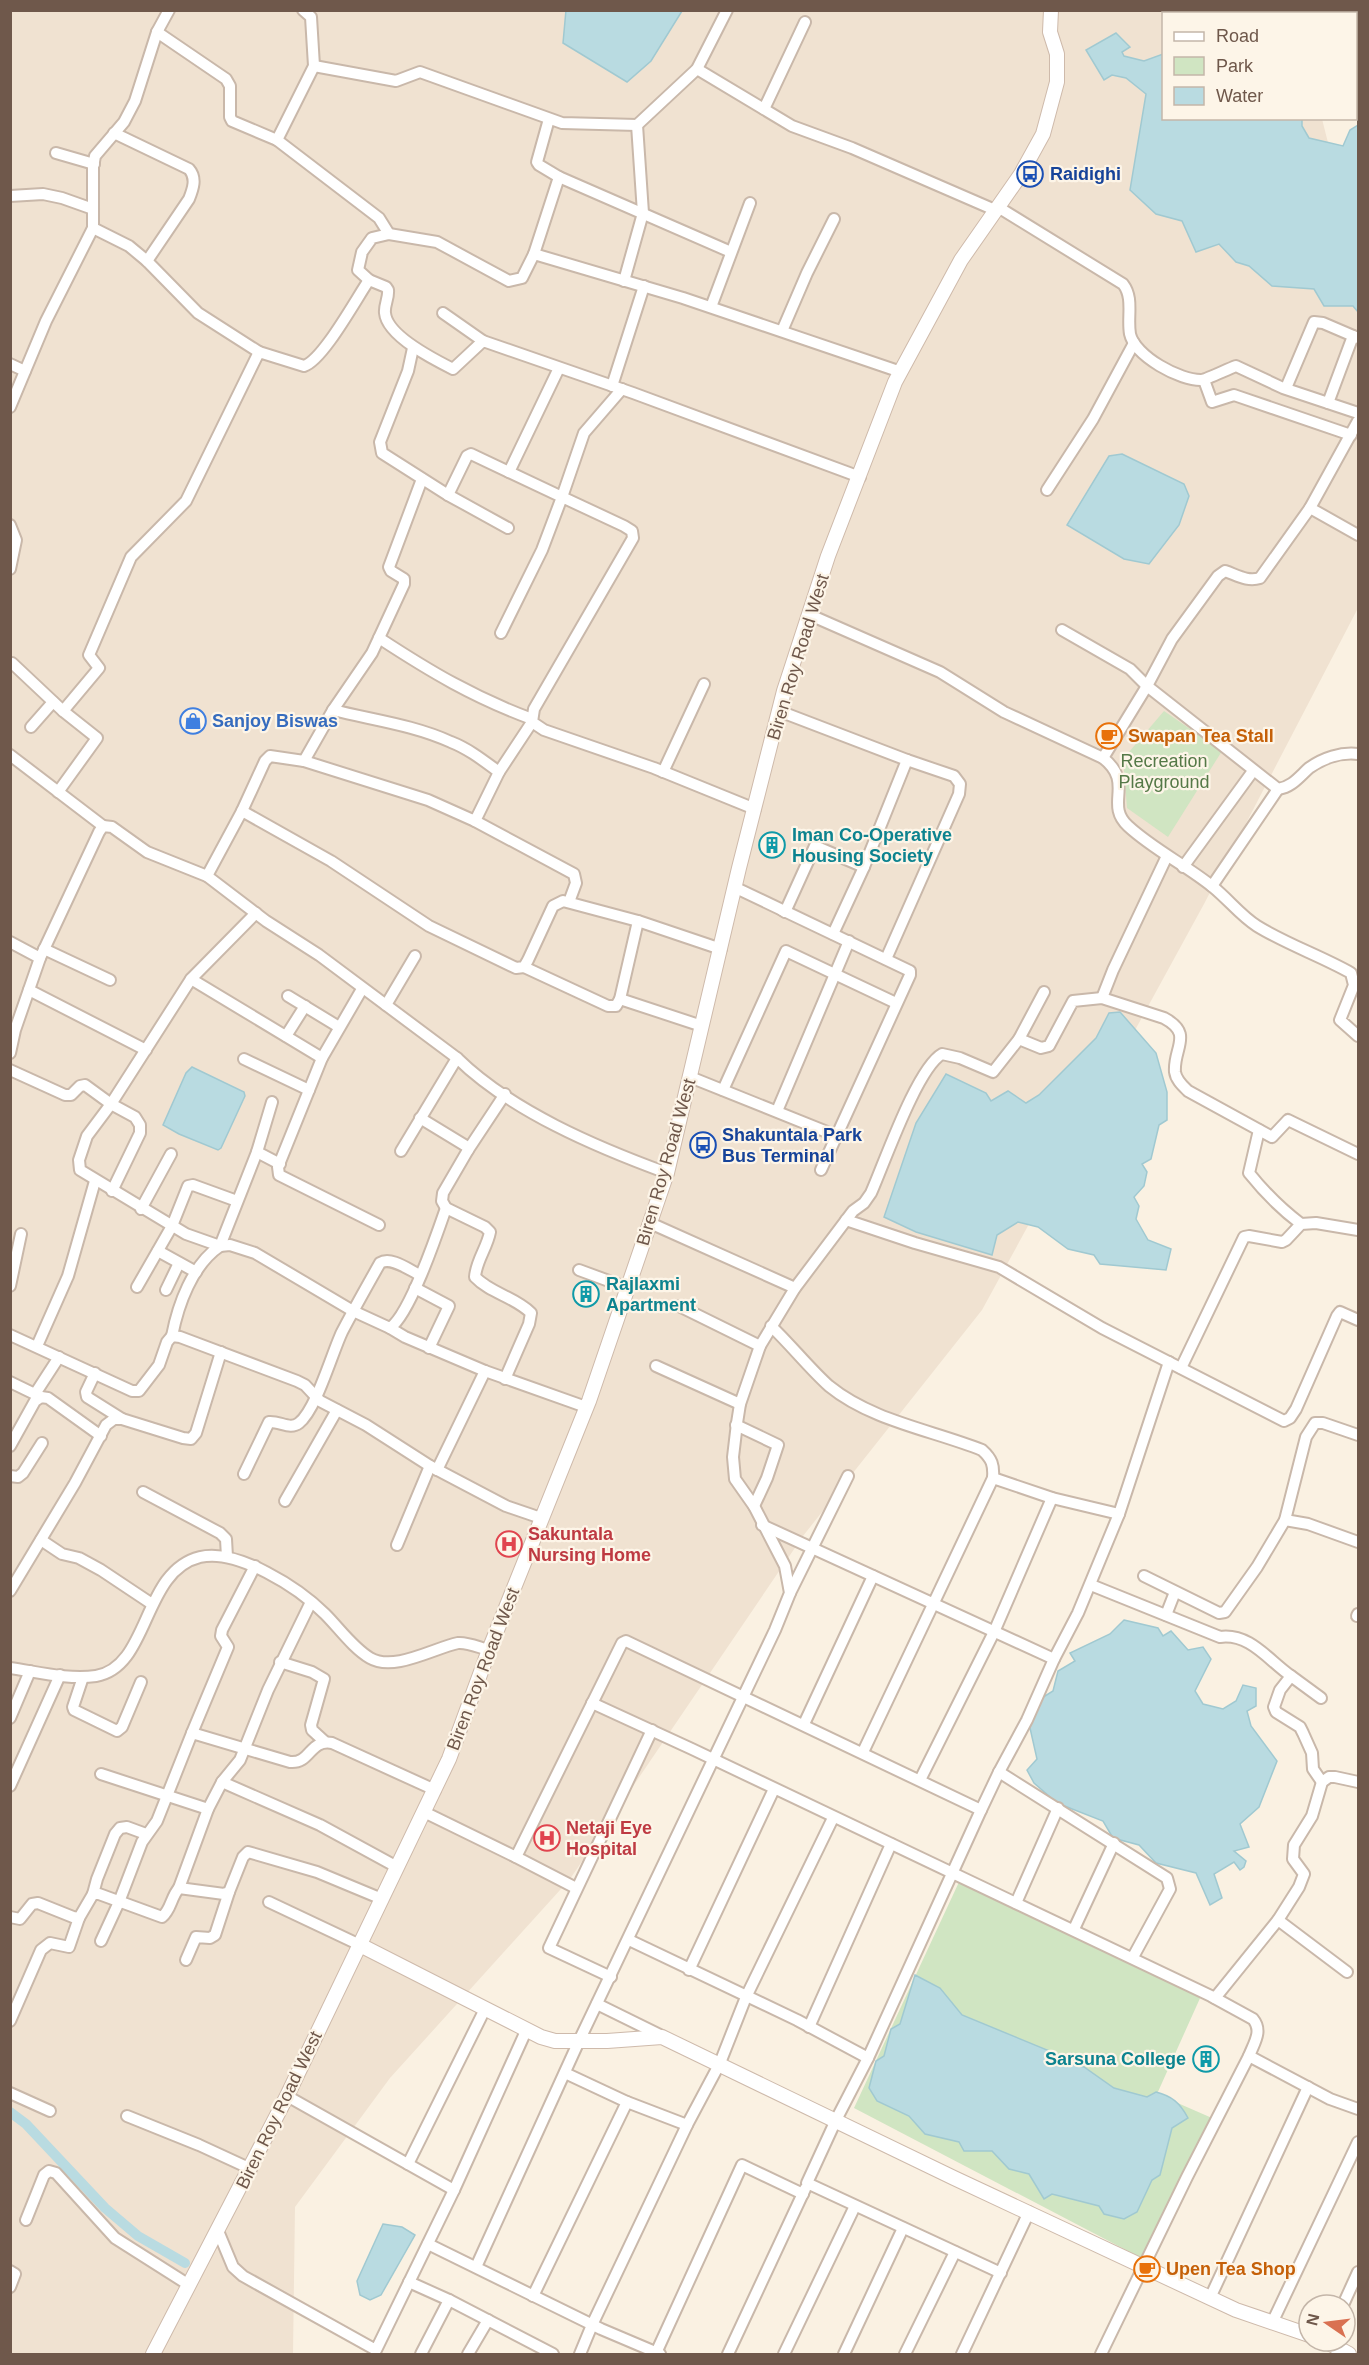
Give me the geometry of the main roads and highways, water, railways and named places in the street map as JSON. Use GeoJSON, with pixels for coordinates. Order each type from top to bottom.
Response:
{"type":"FeatureCollection","features":[{"type":"Feature","properties":{"kind":"main road","name":"Biren Roy Road West"},"geometry":{"type":"LineString","coordinates":[[153,2355],[251,2169],[435,1790],[467,1714],[489,1650],[586,1407],[667,1173],[734,887],[779,711],[828,556],[901,372],[961,260],[1021,174],[1043,134],[1051,111],[1057,81],[1057,54],[1050,32],[1051,10]]}},
{"type":"Feature","properties":{"kind":"main road"},"geometry":{"type":"LineString","coordinates":[[360,1945],[526,2031],[555,2041],[607,2041],[662,2037],[1210,2298],[1297,2331]]}},
{"type":"Feature","properties":{"kind":"water"},"geometry":{"type":"Polygon","coordinates":[[[566,10],[682,11],[651,61],[627,82],[563,43],[566,10]]]}},
{"type":"Feature","properties":{"kind":"water"},"geometry":{"type":"Polygon","coordinates":[[[1116,33],[1130,47],[1122,52],[1124,56],[1144,61],[1162,54],[1162,120],[1302,120],[1302,126],[1309,138],[1343,146],[1350,130],[1358,125],[1358,312],[1353,306],[1324,306],[1314,289],[1272,286],[1249,266],[1236,262],[1219,244],[1196,252],[1182,221],[1156,214],[1130,190],[1146,94],[1126,78],[1112,75],[1104,80],[1086,50],[1116,33]]]}},
{"type":"Feature","properties":{"kind":"water"},"geometry":{"type":"Polygon","coordinates":[[[1122,454],[1184,484],[1189,496],[1179,525],[1149,564],[1124,559],[1067,525],[1109,456],[1122,454]]]}},
{"type":"Feature","properties":{"kind":"water"},"geometry":{"type":"Polygon","coordinates":[[[1120,1012],[1156,1053],[1167,1092],[1167,1120],[1159,1125],[1151,1159],[1142,1164],[1147,1172],[1144,1186],[1134,1197],[1139,1206],[1136,1219],[1148,1240],[1171,1249],[1166,1270],[1100,1264],[1094,1255],[1068,1249],[1038,1227],[1018,1222],[997,1235],[992,1255],[916,1232],[884,1217],[916,1123],[946,1074],[986,1093],[991,1101],[1008,1091],[1026,1103],[1039,1095],[1096,1038],[1109,1013],[1120,1012]]]}},
{"type":"Feature","properties":{"kind":"water"},"geometry":{"type":"Polygon","coordinates":[[[192,1067],[244,1092],[245,1096],[218,1150],[163,1125],[186,1073],[192,1067]]]}},
{"type":"Feature","properties":{"kind":"water"},"geometry":{"type":"Polygon","coordinates":[[[1124,1620],[1158,1628],[1163,1636],[1171,1631],[1188,1650],[1203,1647],[1211,1659],[1195,1691],[1203,1704],[1223,1709],[1236,1701],[1243,1685],[1256,1688],[1256,1706],[1247,1711],[1251,1726],[1277,1761],[1259,1807],[1240,1824],[1249,1847],[1234,1851],[1246,1861],[1244,1867],[1240,1870],[1234,1862],[1214,1874],[1222,1898],[1210,1905],[1196,1873],[1156,1863],[1139,1845],[1113,1838],[1103,1821],[1057,1803],[1034,1783],[1027,1770],[1037,1759],[1030,1728],[1037,1701],[1053,1691],[1058,1671],[1075,1661],[1070,1653],[1110,1634],[1124,1620]]]}},
{"type":"Feature","properties":{"kind":"water"},"geometry":{"type":"Polygon","coordinates":[[[915,1975],[940,1988],[962,2015],[1052,2052],[1057,2060],[1084,2067],[1114,2088],[1147,2097],[1156,2092],[1179,2104],[1188,2118],[1172,2128],[1160,2175],[1152,2180],[1137,2212],[1124,2219],[1104,2214],[1099,2206],[1052,2194],[1044,2199],[1029,2174],[1009,2169],[992,2151],[964,2151],[959,2142],[925,2134],[909,2116],[877,2101],[869,2088],[876,2061],[884,2056],[891,2029],[900,2024],[915,1975]]]}},
{"type":"Feature","properties":{"kind":"water"},"geometry":{"type":"Polygon","coordinates":[[[383,2224],[402,2227],[415,2235],[381,2295],[370,2300],[360,2295],[357,2281],[383,2224]]]}},
{"type":"Feature","properties":{"kind":"waterway"},"geometry":{"type":"LineString","coordinates":[[10,2112],[26,2124],[105,2208],[138,2236],[185,2263]]}},
{"type":"Feature","properties":{"kind":"place","name":"Raidighi"},"geometry":{"type":"Point","coordinates":[1030,174]}},
{"type":"Feature","properties":{"kind":"place","name":"Sanjoy Biswas"},"geometry":{"type":"Point","coordinates":[193,721]}},
{"type":"Feature","properties":{"kind":"place","name":"Swapan Tea Stall"},"geometry":{"type":"Point","coordinates":[1109,736]}},
{"type":"Feature","properties":{"kind":"place","name":"Iman Co-Operative Housing Society"},"geometry":{"type":"Point","coordinates":[772,845]}},
{"type":"Feature","properties":{"kind":"place","name":"Shakuntala Park Bus Terminal"},"geometry":{"type":"Point","coordinates":[703,1145]}},
{"type":"Feature","properties":{"kind":"place","name":"Rajlaxmi Apartment"},"geometry":{"type":"Point","coordinates":[586,1294]}},
{"type":"Feature","properties":{"kind":"place","name":"Sakuntala Nursing Home"},"geometry":{"type":"Point","coordinates":[509,1544]}},
{"type":"Feature","properties":{"kind":"place","name":"Netaji Eye Hospital"},"geometry":{"type":"Point","coordinates":[547,1838]}},
{"type":"Feature","properties":{"kind":"place","name":"Sarsuna College"},"geometry":{"type":"Point","coordinates":[1206,2059]}},
{"type":"Feature","properties":{"kind":"place","name":"Upen Tea Shop"},"geometry":{"type":"Point","coordinates":[1147,2269]}},
{"type":"Feature","properties":{"kind":"park label","name":"Recreation Playground"},"geometry":{"type":"Point","coordinates":[1164,771]}}]}
